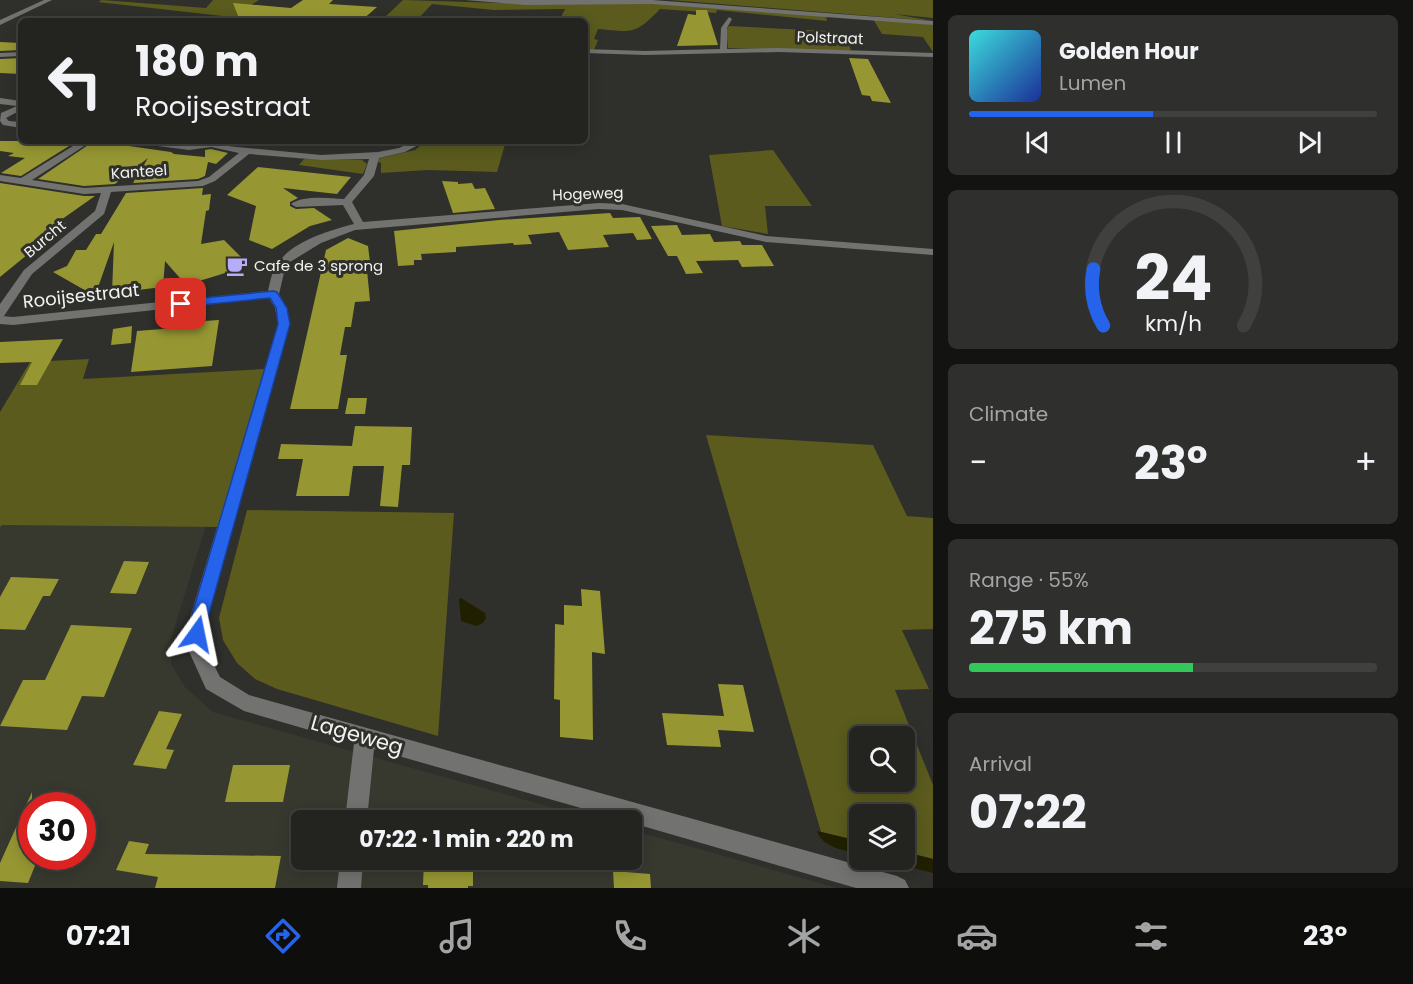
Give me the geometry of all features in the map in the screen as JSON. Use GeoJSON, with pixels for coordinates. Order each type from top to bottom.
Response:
{"type":"FeatureCollection","features":[{"type":"Feature","properties":{"kind":"street"},"geometry":{"type":"LineString","coordinates":[[0,23],[49,0]]}},
{"type":"Feature","properties":{"kind":"street"},"geometry":{"type":"LineString","coordinates":[[468,0],[541,3],[652,2],[933,22]]}},
{"type":"Feature","properties":{"kind":"street"},"geometry":{"type":"LineString","coordinates":[[836,7],[851,11],[908,15],[933,22]]}},
{"type":"Feature","properties":{"kind":"street"},"geometry":{"type":"LineString","coordinates":[[725,51],[723,28],[729,20]]}},
{"type":"Feature","properties":{"kind":"street","name":"Polstraat"},"geometry":{"type":"LineString","coordinates":[[588,51],[933,55]]}},
{"type":"Feature","properties":{"kind":"street"},"geometry":{"type":"LineString","coordinates":[[0,55],[18,54]]}},
{"type":"Feature","properties":{"kind":"street"},"geometry":{"type":"LineString","coordinates":[[0,101],[18,104]]}},
{"type":"Feature","properties":{"kind":"street"},"geometry":{"type":"LineString","coordinates":[[18,107],[4,115],[1,121],[18,124]]}},
{"type":"Feature","properties":{"kind":"street"},"geometry":{"type":"LineString","coordinates":[[24,181],[82,144]]}},
{"type":"Feature","properties":{"kind":"street"},"geometry":{"type":"LineString","coordinates":[[166,144],[189,147],[208,144]]}},
{"type":"Feature","properties":{"kind":"street"},"geometry":{"type":"LineString","coordinates":[[215,144],[216,147],[246,152],[338,157],[375,156],[405,150],[416,144]]}},
{"type":"Feature","properties":{"kind":"street","name":"Kanteel"},"geometry":{"type":"LineString","coordinates":[[0,178],[84,191],[199,184],[212,179],[246,152]]}},
{"type":"Feature","properties":{"kind":"street"},"geometry":{"type":"LineString","coordinates":[[347,202],[369,176],[375,156]]}},
{"type":"Feature","properties":{"kind":"street","name":"Burcht"},"geometry":{"type":"LineString","coordinates":[[0,313],[28,272],[100,212],[107,189]]}},
{"type":"Feature","properties":{"kind":"street"},"geometry":{"type":"LineString","coordinates":[[296,204],[337,200],[347,202]]}},
{"type":"Feature","properties":{"kind":"street"},"geometry":{"type":"LineString","coordinates":[[347,202],[360,226]]}},
{"type":"Feature","properties":{"kind":"street","name":"Hogeweg"},"geometry":{"type":"LineString","coordinates":[[273,294],[282,265],[296,254],[338,230],[360,226],[599,206],[622,207],[766,239],[933,252]]}},
{"type":"Feature","properties":{"kind":"street","name":"Rooijsestraat"},"geometry":{"type":"LineString","coordinates":[[0,320],[13,321],[273,294]]}},
{"type":"Feature","properties":{"kind":"street","name":"Lageweg"},"geometry":{"type":"LineString","coordinates":[[273,294],[281,308],[284,324],[198,621],[196,647],[213,683],[244,702],[897,888]]}},
{"type":"Feature","properties":{"kind":"street"},"geometry":{"type":"LineString","coordinates":[[357,810],[365,738]]}},
{"type":"Feature","properties":{"kind":"street"},"geometry":{"type":"LineString","coordinates":[[349,888],[351,870]]}},
{"type":"Feature","properties":{"kind":"shaded area"},"geometry":{"type":"Polygon","coordinates":[[[102,0],[206,8],[213,0],[259,0],[240,12],[254,14],[231,17],[98,2],[102,0]]]}},
{"type":"Feature","properties":{"kind":"shaded area"},"geometry":{"type":"Polygon","coordinates":[[[403,0],[501,3],[655,2],[826,16],[827,21],[717,10],[716,13],[660,9],[645,24],[633,30],[598,29],[594,39],[598,40],[594,50],[588,49],[588,18],[560,18],[565,9],[494,10],[432,4],[419,18],[385,17],[403,0]]]}},
{"type":"Feature","properties":{"kind":"shaded area"},"geometry":{"type":"Polygon","coordinates":[[[670,0],[933,0],[933,18],[894,14],[933,21],[670,0]]]}},
{"type":"Feature","properties":{"kind":"shaded area"},"geometry":{"type":"Polygon","coordinates":[[[873,19],[933,24],[933,52],[923,37],[882,34],[873,19]]]}},
{"type":"Feature","properties":{"kind":"shaded area"},"geometry":{"type":"Polygon","coordinates":[[[729,26],[828,31],[847,38],[851,51],[728,48],[726,30],[729,26]]]}},
{"type":"Feature","properties":{"kind":"shaded area"},"geometry":{"type":"Polygon","coordinates":[[[422,144],[505,144],[497,172],[428,170],[381,173],[381,163],[377,161],[380,158],[415,150],[422,144]]]}},
{"type":"Feature","properties":{"kind":"shaded area"},"geometry":{"type":"Polygon","coordinates":[[[773,150],[812,206],[765,206],[768,234],[722,226],[709,155],[773,150]]]}},
{"type":"Feature","properties":{"kind":"shaded area"},"geometry":{"type":"Polygon","coordinates":[[[304,159],[362,160],[367,164],[363,174],[299,165],[304,159]]]}},
{"type":"Feature","properties":{"kind":"shaded area"},"geometry":{"type":"Polygon","coordinates":[[[89,359],[83,379],[265,369],[220,527],[2,525],[0,527],[0,412],[30,362],[89,359]]]}},
{"type":"Feature","properties":{"kind":"shaded area"},"geometry":{"type":"Polygon","coordinates":[[[706,435],[873,445],[907,516],[933,518],[933,629],[902,630],[929,689],[895,690],[909,726],[849,726],[849,792],[915,792],[915,740],[933,785],[933,859],[915,854],[915,804],[849,804],[849,839],[821,832],[706,435]]]}},
{"type":"Feature","properties":{"kind":"shaded area"},"geometry":{"type":"Polygon","coordinates":[[[247,510],[454,513],[438,736],[277,689],[255,679],[237,663],[223,640],[219,618],[247,510]]]}},
{"type":"Feature","properties":{"kind":"shaded area"},"geometry":{"type":"Polygon","coordinates":[[[0,519],[208,519],[171,639],[171,664],[185,687],[213,712],[561,810],[291,810],[291,870],[642,870],[642,833],[837,888],[0,888],[0,519]]]}},
{"type":"Feature","properties":{"kind":"shaded area"},"geometry":{"type":"Polygon","coordinates":[[[461,598],[485,613],[486,618],[483,623],[476,626],[461,621],[459,599],[461,598]]]}},
{"type":"Feature","properties":{"kind":"shaded area"},"geometry":{"type":"Polygon","coordinates":[[[817,831],[849,839],[849,851],[829,845],[817,831]]]}},
{"type":"Feature","properties":{"kind":"shaded area"},"geometry":{"type":"Polygon","coordinates":[[[915,854],[933,859],[933,873],[915,868],[915,854]]]}},
{"type":"Feature","properties":{"kind":"building"},"geometry":{"type":"Polygon","coordinates":[[[303,0],[333,0],[329,4],[377,7],[364,18],[239,18],[233,3],[291,8],[303,0]]]}},
{"type":"Feature","properties":{"kind":"building"},"geometry":{"type":"Polygon","coordinates":[[[696,10],[707,10],[718,45],[677,46],[688,14],[696,15],[696,10]]]}},
{"type":"Feature","properties":{"kind":"building"},"geometry":{"type":"Polygon","coordinates":[[[0,42],[18,43],[18,50],[0,51],[0,42]]]}},
{"type":"Feature","properties":{"kind":"building"},"geometry":{"type":"Polygon","coordinates":[[[18,58],[18,74],[0,73],[0,59],[18,58]]]}},
{"type":"Feature","properties":{"kind":"building"},"geometry":{"type":"Polygon","coordinates":[[[849,58],[868,59],[891,103],[872,101],[870,96],[862,95],[849,58]]]}},
{"type":"Feature","properties":{"kind":"building"},"geometry":{"type":"Polygon","coordinates":[[[0,141],[18,141],[18,144],[72,144],[21,176],[1,173],[25,158],[8,156],[14,153],[0,151],[0,141]]]}},
{"type":"Feature","properties":{"kind":"building"},"geometry":{"type":"Polygon","coordinates":[[[90,144],[115,144],[205,157],[205,150],[228,153],[216,164],[208,162],[205,176],[198,179],[133,183],[148,158],[115,184],[84,186],[38,179],[90,144]]]}},
{"type":"Feature","properties":{"kind":"building"},"geometry":{"type":"Polygon","coordinates":[[[258,167],[351,177],[337,194],[283,188],[298,198],[290,202],[290,206],[296,209],[314,208],[332,220],[310,226],[272,249],[249,240],[256,206],[227,195],[258,167]]]}},
{"type":"Feature","properties":{"kind":"building"},"geometry":{"type":"Polygon","coordinates":[[[442,181],[458,182],[458,184],[472,183],[475,189],[485,188],[495,209],[453,213],[442,181]]]}},
{"type":"Feature","properties":{"kind":"building"},"geometry":{"type":"Polygon","coordinates":[[[0,183],[95,196],[58,222],[66,223],[0,277],[0,183]]]}},
{"type":"Feature","properties":{"kind":"building"},"geometry":{"type":"Polygon","coordinates":[[[203,188],[202,195],[211,194],[201,244],[224,240],[246,262],[241,263],[245,267],[186,285],[165,261],[163,287],[112,293],[114,242],[95,296],[53,272],[67,266],[76,250],[86,250],[96,234],[101,234],[126,193],[203,188]]]}},
{"type":"Feature","properties":{"kind":"building"},"geometry":{"type":"Polygon","coordinates":[[[610,213],[613,218],[640,217],[652,239],[637,240],[633,233],[603,235],[609,247],[568,250],[559,232],[528,235],[532,244],[456,247],[456,252],[421,254],[422,260],[414,260],[414,265],[398,266],[394,231],[499,220],[610,213]]]}},
{"type":"Feature","properties":{"kind":"building"},"geometry":{"type":"Polygon","coordinates":[[[677,225],[682,235],[710,234],[714,242],[740,241],[742,245],[762,245],[774,266],[742,267],[738,260],[696,261],[703,273],[686,274],[677,256],[668,256],[651,226],[677,225]]]}},
{"type":"Feature","properties":{"kind":"building"},"geometry":{"type":"Polygon","coordinates":[[[348,238],[368,246],[371,270],[367,270],[370,301],[355,302],[351,327],[345,327],[340,355],[347,355],[338,409],[290,409],[326,250],[348,238]]]}},
{"type":"Feature","properties":{"kind":"building"},"geometry":{"type":"Polygon","coordinates":[[[219,320],[212,366],[131,372],[137,331],[188,327],[189,322],[219,320]]]}},
{"type":"Feature","properties":{"kind":"building"},"geometry":{"type":"Polygon","coordinates":[[[132,326],[131,343],[111,345],[113,329],[132,326]]]}},
{"type":"Feature","properties":{"kind":"building"},"geometry":{"type":"Polygon","coordinates":[[[63,339],[37,385],[20,385],[32,362],[0,363],[0,342],[63,339]]]}},
{"type":"Feature","properties":{"kind":"building"},"geometry":{"type":"Polygon","coordinates":[[[348,398],[367,398],[365,414],[345,414],[348,398]]]}},
{"type":"Feature","properties":{"kind":"building"},"geometry":{"type":"Polygon","coordinates":[[[355,426],[412,427],[410,465],[402,465],[398,507],[380,506],[384,466],[353,466],[349,496],[296,496],[303,459],[278,459],[281,444],[352,446],[355,426]]]}},
{"type":"Feature","properties":{"kind":"building"},"geometry":{"type":"Polygon","coordinates":[[[124,561],[149,562],[136,594],[110,593],[124,561]]]}},
{"type":"Feature","properties":{"kind":"building"},"geometry":{"type":"Polygon","coordinates":[[[11,577],[59,579],[50,596],[43,596],[25,630],[0,629],[0,597],[11,577]]]}},
{"type":"Feature","properties":{"kind":"building"},"geometry":{"type":"Polygon","coordinates":[[[581,589],[600,591],[605,654],[592,652],[593,740],[560,737],[560,700],[554,699],[555,624],[564,625],[564,605],[582,606],[581,589]]]}},
{"type":"Feature","properties":{"kind":"building"},"geometry":{"type":"Polygon","coordinates":[[[71,625],[132,628],[104,697],[82,696],[67,730],[0,726],[23,680],[45,680],[71,625]]]}},
{"type":"Feature","properties":{"kind":"building"},"geometry":{"type":"Polygon","coordinates":[[[718,684],[743,685],[754,732],[718,730],[721,747],[667,745],[662,713],[724,716],[718,684]]]}},
{"type":"Feature","properties":{"kind":"building"},"geometry":{"type":"Polygon","coordinates":[[[159,711],[182,714],[166,749],[174,750],[166,769],[133,765],[159,711]]]}},
{"type":"Feature","properties":{"kind":"building"},"geometry":{"type":"Polygon","coordinates":[[[233,765],[290,765],[283,802],[225,802],[233,765]]]}},
{"type":"Feature","properties":{"kind":"building"},"geometry":{"type":"Polygon","coordinates":[[[18,823],[18,870],[33,870],[28,883],[0,881],[0,863],[18,823]]]}},
{"type":"Feature","properties":{"kind":"building"},"geometry":{"type":"Polygon","coordinates":[[[129,841],[149,844],[145,854],[281,856],[275,888],[155,888],[158,877],[116,870],[129,841]]]}},
{"type":"Feature","properties":{"kind":"building"},"geometry":{"type":"Polygon","coordinates":[[[424,870],[473,870],[473,886],[468,886],[468,888],[428,888],[428,885],[423,885],[424,870]]]}},
{"type":"Feature","properties":{"kind":"building"},"geometry":{"type":"Polygon","coordinates":[[[613,871],[650,874],[651,888],[614,888],[613,871]]]}},
{"type":"Feature","properties":{"kind":"place","name":"Cafe de 3 sprong"},"geometry":{"type":"Point","coordinates":[237,266]}},
{"type":"Feature","properties":{"kind":"route"},"geometry":{"type":"LineString","coordinates":[[181,304],[273,294],[281,308],[284,324],[198,621],[197,634]]}}]}
